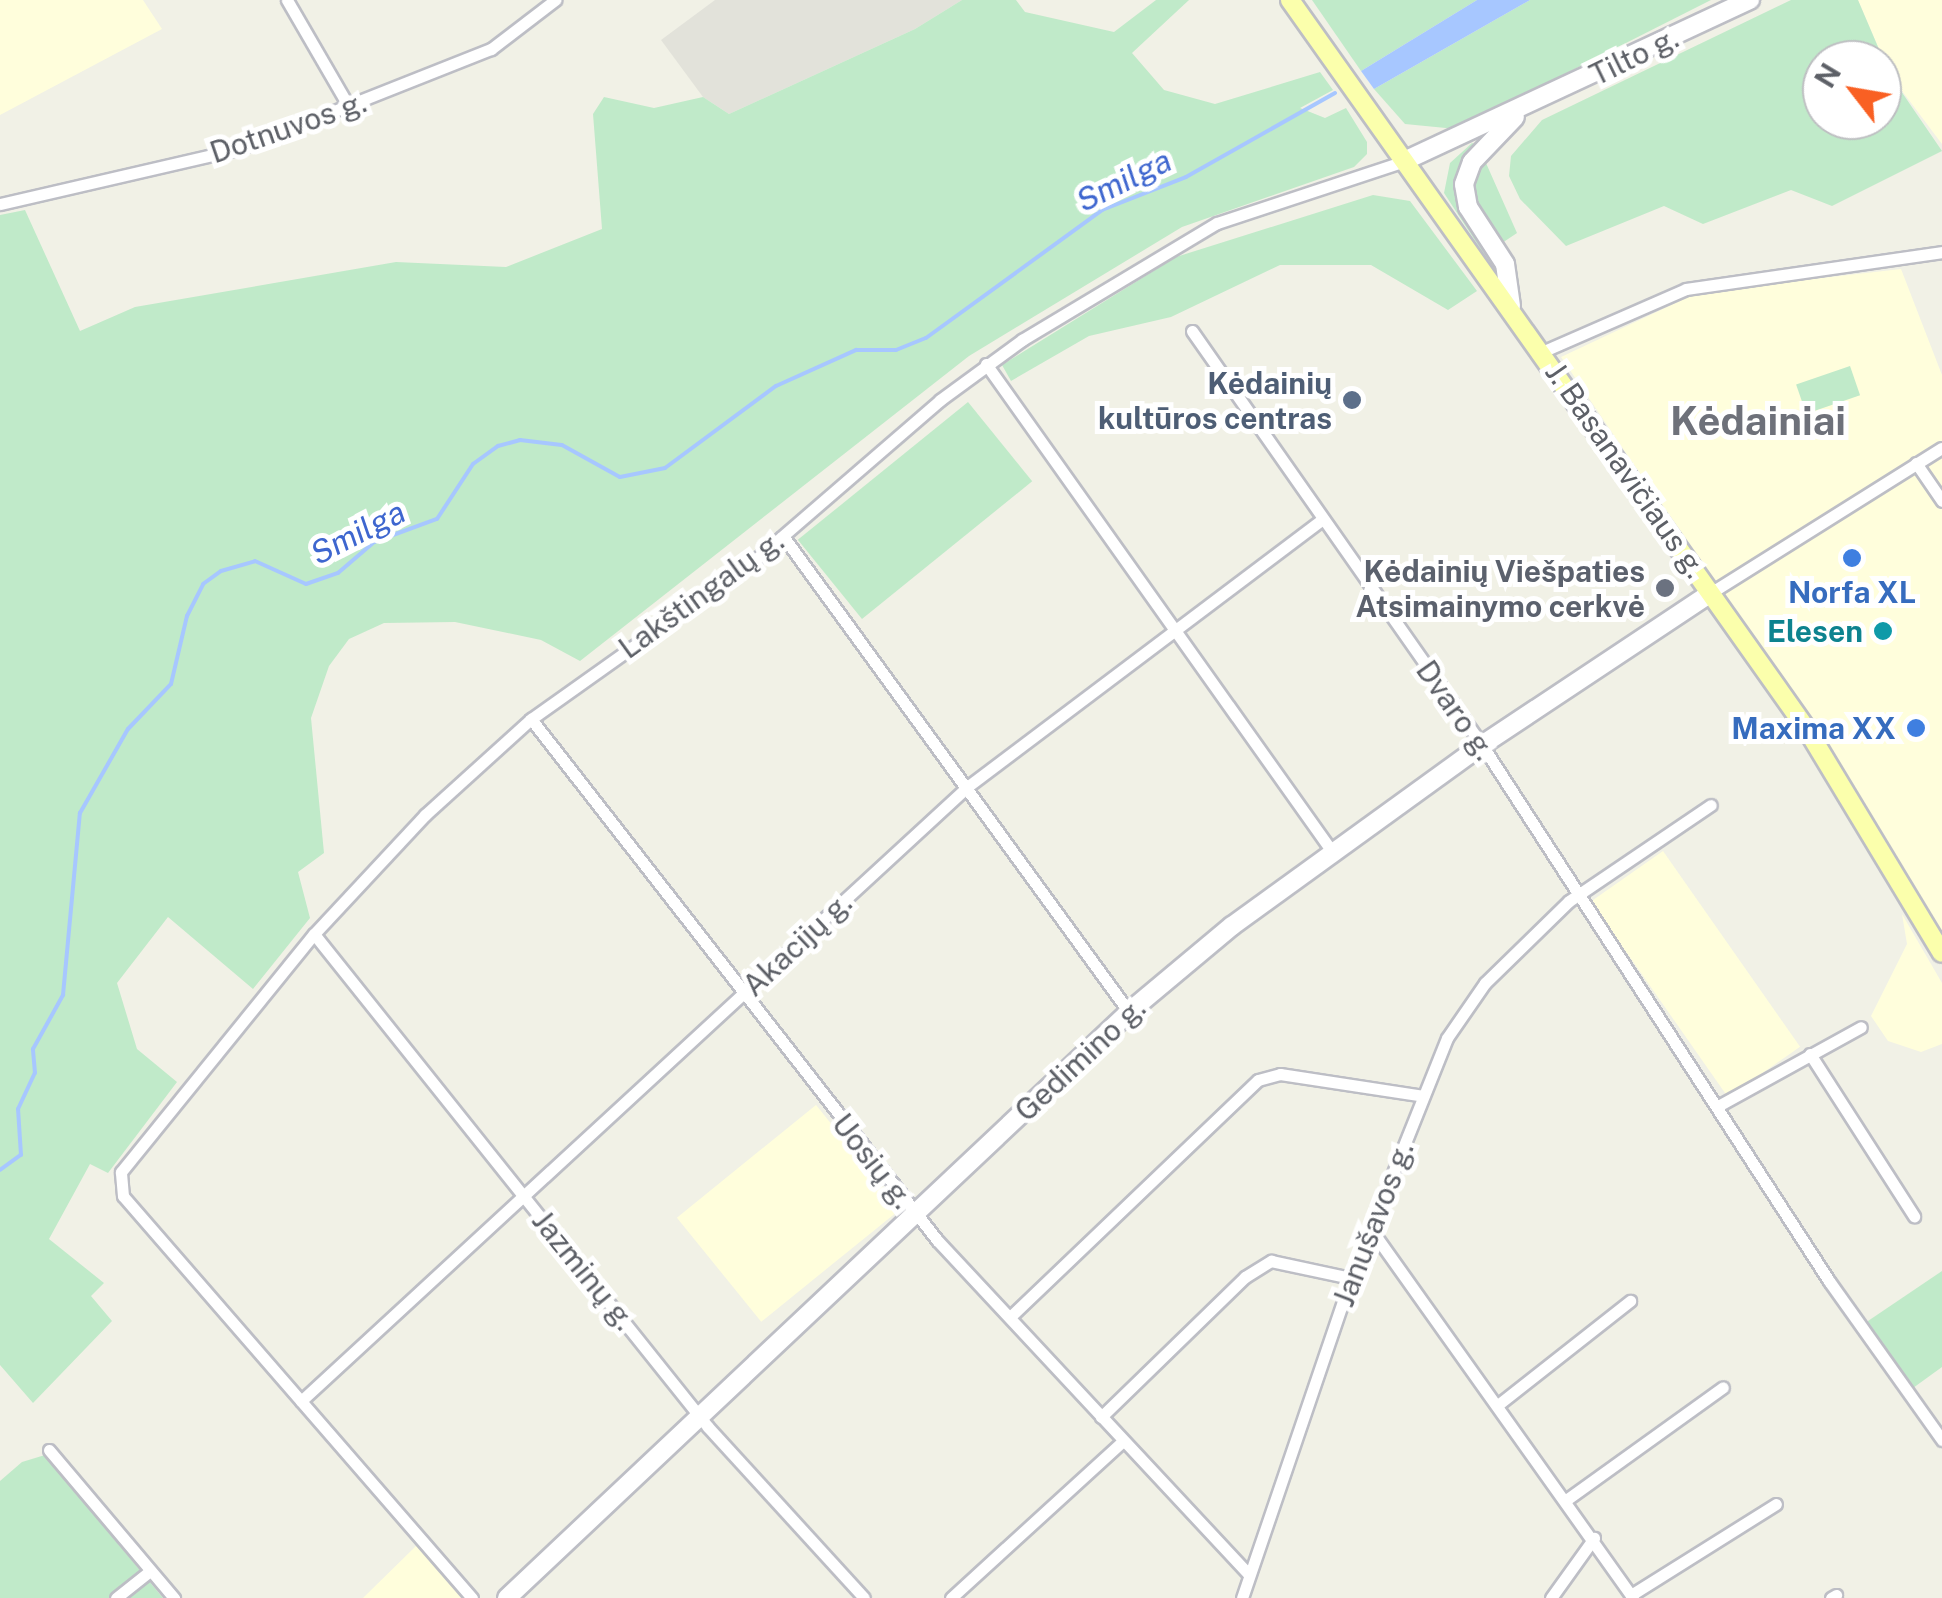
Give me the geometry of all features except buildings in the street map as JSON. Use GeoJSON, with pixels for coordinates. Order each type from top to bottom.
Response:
{"type":"FeatureCollection","features":[{"type":"Feature","properties":{"kind":"main road","name":"J. Basanavičiaus g."},"geometry":{"type":"LineString","coordinates":[[1290,0],[1544,352],[1808,732],[1942,953]]}},
{"type":"Feature","properties":{"kind":"main road","name":"Tilto g."},"geometry":{"type":"LineString","coordinates":[[1404,161],[1518,112],[1750,0]]}},
{"type":"Feature","properties":{"kind":"main road","name":"Tilto g."},"geometry":{"type":"LineString","coordinates":[[1510,306],[1505,264],[1468,208],[1464,184],[1472,162],[1518,112]]}},
{"type":"Feature","properties":{"kind":"main road","name":"Gedimino g."},"geometry":{"type":"LineString","coordinates":[[508,1598],[1129,1012],[1331,850],[1712,592]]}},
{"type":"Feature","properties":{"kind":"street"},"geometry":{"type":"LineString","coordinates":[[287,0],[349,106]]}},
{"type":"Feature","properties":{"kind":"street","name":"Dotnuvos g."},"geometry":{"type":"LineString","coordinates":[[0,204],[238,149],[491,49],[555,0]]}},
{"type":"Feature","properties":{"kind":"street","name":"Lakštingalų g."},"geometry":{"type":"LineString","coordinates":[[300,1400],[118,1182],[314,934],[425,815],[531,719],[783,536],[986,364],[1217,223],[1404,161]]}},
{"type":"Feature","properties":{"kind":"street"},"geometry":{"type":"LineString","coordinates":[[1544,352],[1686,289],[1942,252]]}},
{"type":"Feature","properties":{"kind":"street","name":"Dvaro g."},"geometry":{"type":"LineString","coordinates":[[1192,331],[1482,745],[1829,1281],[1942,1440]]}},
{"type":"Feature","properties":{"kind":"street"},"geometry":{"type":"LineString","coordinates":[[986,364],[1331,850]]}},
{"type":"Feature","properties":{"kind":"street"},"geometry":{"type":"LineString","coordinates":[[1712,592],[1942,448]]}},
{"type":"Feature","properties":{"kind":"street"},"geometry":{"type":"LineString","coordinates":[[1916,463],[1942,501]]}},
{"type":"Feature","properties":{"kind":"street","name":"Akacijų g."},"geometry":{"type":"LineString","coordinates":[[300,1400],[967,787],[1321,520]]}},
{"type":"Feature","properties":{"kind":"street"},"geometry":{"type":"LineString","coordinates":[[783,536],[1129,1012]]}},
{"type":"Feature","properties":{"kind":"street","name":"Uosių g."},"geometry":{"type":"LineString","coordinates":[[531,719],[914,1213],[1122,1442],[1249,1574]]}},
{"type":"Feature","properties":{"kind":"street","name":"Janušavos g."},"geometry":{"type":"LineString","coordinates":[[1242,1598],[1351,1278],[1423,1096],[1463,1010],[1513,952],[1578,894],[1711,805]]}},
{"type":"Feature","properties":{"kind":"street","name":"Jazminų g."},"geometry":{"type":"LineString","coordinates":[[314,934],[699,1415],[864,1598]]}},
{"type":"Feature","properties":{"kind":"street"},"geometry":{"type":"LineString","coordinates":[[1718,1106],[1862,1027]]}},
{"type":"Feature","properties":{"kind":"street"},"geometry":{"type":"LineString","coordinates":[[1810,1054],[1914,1216]]}},
{"type":"Feature","properties":{"kind":"street"},"geometry":{"type":"LineString","coordinates":[[1010,1317],[1258,1080],[1280,1074],[1423,1096]]}},
{"type":"Feature","properties":{"kind":"street"},"geometry":{"type":"LineString","coordinates":[[1370,1228],[1499,1404],[1632,1597],[1776,1504]]}},
{"type":"Feature","properties":{"kind":"street"},"geometry":{"type":"LineString","coordinates":[[1100,1417],[1245,1277],[1271,1261],[1351,1278]]}},
{"type":"Feature","properties":{"kind":"street"},"geometry":{"type":"LineString","coordinates":[[1499,1404],[1630,1301]]}},
{"type":"Feature","properties":{"kind":"street"},"geometry":{"type":"LineString","coordinates":[[1566,1500],[1723,1386]]}},
{"type":"Feature","properties":{"kind":"street"},"geometry":{"type":"LineString","coordinates":[[300,1400],[472,1598]]}},
{"type":"Feature","properties":{"kind":"street"},"geometry":{"type":"LineString","coordinates":[[950,1598],[1122,1442]]}},
{"type":"Feature","properties":{"kind":"street"},"geometry":{"type":"LineString","coordinates":[[48,1450],[174,1598]]}},
{"type":"Feature","properties":{"kind":"street"},"geometry":{"type":"LineString","coordinates":[[1551,1598],[1594,1538]]}},
{"type":"Feature","properties":{"kind":"street"},"geometry":{"type":"LineString","coordinates":[[116,1598],[150,1571]]}},
{"type":"Feature","properties":{"kind":"shaded area"},"geometry":{"type":"Polygon","coordinates":[[[0,0],[143,0],[162,29],[0,115],[0,0]]]}},
{"type":"Feature","properties":{"kind":"shaded area"},"geometry":{"type":"Polygon","coordinates":[[[715,0],[962,0],[915,29],[729,114],[703,97],[661,40],[715,0]]]}},
{"type":"Feature","properties":{"kind":"shaded area"},"geometry":{"type":"Polygon","coordinates":[[[962,0],[1016,0],[1025,12],[1114,32],[1156,0],[1189,0],[1132,53],[1164,90],[1215,104],[1320,72],[1333,90],[1300,108],[1325,118],[1346,108],[1367,142],[1367,154],[1354,167],[1182,227],[969,356],[580,661],[541,640],[455,622],[384,623],[349,639],[329,666],[311,718],[324,853],[298,872],[310,918],[253,989],[168,917],[117,983],[137,1049],[177,1082],[108,1173],[90,1164],[49,1239],[104,1283],[91,1296],[112,1321],[33,1403],[0,1365],[0,215],[25,210],[80,331],[135,307],[396,262],[506,267],[602,229],[593,114],[604,97],[654,108],[703,97],[729,114],[915,29],[962,0]]]}},
{"type":"Feature","properties":{"kind":"shaded area"},"geometry":{"type":"Polygon","coordinates":[[[1312,0],[1477,0],[1361,71],[1312,0]]]}},
{"type":"Feature","properties":{"kind":"shaded area"},"geometry":{"type":"Polygon","coordinates":[[[1530,0],[1711,0],[1456,129],[1405,124],[1374,89],[1530,0]]]}},
{"type":"Feature","properties":{"kind":"shaded area"},"geometry":{"type":"Polygon","coordinates":[[[1791,0],[1858,0],[1875,40],[1802,40],[1802,140],[1902,140],[1902,93],[1942,151],[1832,206],[1791,190],[1703,224],[1664,206],[1566,246],[1520,199],[1509,176],[1511,156],[1542,120],[1791,0]]]}},
{"type":"Feature","properties":{"kind":"shaded area"},"geometry":{"type":"Polygon","coordinates":[[[1858,0],[1942,0],[1942,144],[1902,91],[1902,40],[1875,40],[1858,0]]]}},
{"type":"Feature","properties":{"kind":"shaded area"},"geometry":{"type":"Polygon","coordinates":[[[1472,143],[1478,145],[1517,233],[1499,245],[1504,285],[1444,193],[1450,163],[1472,143]]]}},
{"type":"Feature","properties":{"kind":"shaded area"},"geometry":{"type":"Polygon","coordinates":[[[1373,195],[1410,201],[1477,291],[1448,310],[1371,265],[1280,265],[1171,317],[1089,336],[1011,381],[1002,365],[1176,257],[1373,195]]]}},
{"type":"Feature","properties":{"kind":"shaded area"},"geometry":{"type":"Polygon","coordinates":[[[1901,269],[1942,375],[1942,936],[1805,718],[1561,357],[1699,292],[1901,269]]]}},
{"type":"Feature","properties":{"kind":"shaded area"},"geometry":{"type":"Polygon","coordinates":[[[1850,366],[1860,395],[1806,414],[1796,385],[1850,366]]]}},
{"type":"Feature","properties":{"kind":"shaded area"},"geometry":{"type":"Polygon","coordinates":[[[968,402],[1032,481],[862,619],[798,540],[968,402]]]}},
{"type":"Feature","properties":{"kind":"shaded area"},"geometry":{"type":"Polygon","coordinates":[[[1663,851],[1800,1047],[1728,1097],[1591,901],[1663,851]]]}},
{"type":"Feature","properties":{"kind":"shaded area"},"geometry":{"type":"Polygon","coordinates":[[[1902,914],[1942,983],[1942,1044],[1921,1052],[1888,1041],[1871,1016],[1907,944],[1902,914]]]}},
{"type":"Feature","properties":{"kind":"shaded area"},"geometry":{"type":"Polygon","coordinates":[[[816,1105],[900,1209],[761,1322],[677,1218],[816,1105]]]}},
{"type":"Feature","properties":{"kind":"shaded area"},"geometry":{"type":"Polygon","coordinates":[[[1942,1271],[1942,1367],[1913,1388],[1865,1323],[1942,1271]]]}},
{"type":"Feature","properties":{"kind":"shaded area"},"geometry":{"type":"Polygon","coordinates":[[[45,1455],[163,1598],[0,1598],[0,1481],[22,1462],[45,1455]]]}},
{"type":"Feature","properties":{"kind":"shaded area"},"geometry":{"type":"Polygon","coordinates":[[[417,1545],[465,1598],[363,1598],[417,1545]]]}},
{"type":"Feature","properties":{"kind":"water"},"geometry":{"type":"Polygon","coordinates":[[[1477,0],[1530,0],[1374,89],[1361,71],[1477,0]]]}},
{"type":"Feature","properties":{"kind":"waterway","name":"Smilga"},"geometry":{"type":"LineString","coordinates":[[0,1170],[21,1155],[18,1109],[35,1073],[33,1049],[63,995],[80,813],[128,729],[171,684],[187,616],[203,584],[221,571],[255,561],[306,584],[338,573],[374,542],[437,519],[473,464],[498,446],[520,440],[562,445],[620,477],[665,468],[776,386],[856,350],[896,350],[926,338],[1102,210],[1186,177],[1335,93]]}},
{"type":"Feature","properties":{"kind":"place","name":"Kėdainių kultūros centras"},"geometry":{"type":"Point","coordinates":[1352,400]}},
{"type":"Feature","properties":{"kind":"place","name":"Norfa XL"},"geometry":{"type":"Point","coordinates":[1852,558]}},
{"type":"Feature","properties":{"kind":"place","name":"Kėdainių Viešpaties Atsimainymo cerkvė"},"geometry":{"type":"Point","coordinates":[1665,588]}},
{"type":"Feature","properties":{"kind":"place","name":"Elesen"},"geometry":{"type":"Point","coordinates":[1883,631]}},
{"type":"Feature","properties":{"kind":"place","name":"Maxima XX"},"geometry":{"type":"Point","coordinates":[1916,728]}},
{"type":"Feature","properties":{"kind":"district","name":"Kėdainiai"},"geometry":{"type":"Point","coordinates":[1758,421]}}]}
